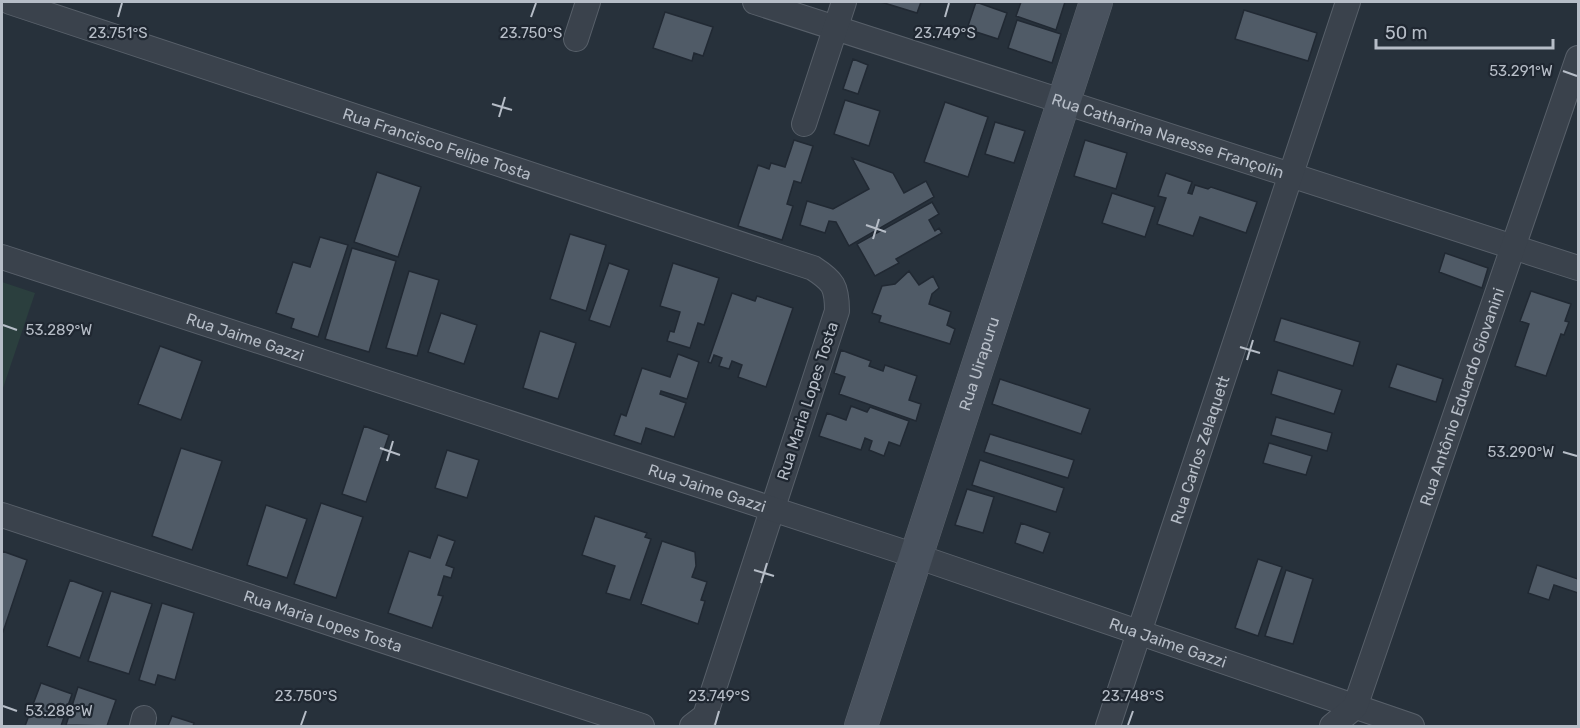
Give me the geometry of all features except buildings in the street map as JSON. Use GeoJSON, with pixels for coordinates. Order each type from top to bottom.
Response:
{"type":"FeatureCollection","features":[{"type":"Feature","properties":{"kind":"street","name":"Rua Francisco Felipe Tosta"},"geometry":{"type":"LineString","coordinates":[[10,2],[813,268],[830,279],[837,292],[837,310]]}},
{"type":"Feature","properties":{"kind":"street"},"geometry":{"type":"LineString","coordinates":[[576,39],[588,2]]}},
{"type":"Feature","properties":{"kind":"street","name":"Rua Catharina Naresse Françolin"},"geometry":{"type":"LineString","coordinates":[[755,2],[1578,268]]}},
{"type":"Feature","properties":{"kind":"street"},"geometry":{"type":"LineString","coordinates":[[804,124],[844,2]]}},
{"type":"Feature","properties":{"kind":"street","name":"Rua Uirapuru"},"geometry":{"type":"LineString","coordinates":[[861,726],[1096,2]]}},
{"type":"Feature","properties":{"kind":"street","name":"Rua Carlos Zelaquett"},"geometry":{"type":"LineString","coordinates":[[1108,726],[1348,2]]}},
{"type":"Feature","properties":{"kind":"street","name":"Rua Antônio Eduardo Giovanini"},"geometry":{"type":"LineString","coordinates":[[1355,707],[1578,58]]}},
{"type":"Feature","properties":{"kind":"street","name":"Rua Jaime Gazzi"},"geometry":{"type":"LineString","coordinates":[[2,257],[916,556],[1412,726]]}},
{"type":"Feature","properties":{"kind":"street","name":"Rua Maria Lopes Tosta"},"geometry":{"type":"LineString","coordinates":[[692,726],[705,716],[837,310]]}},
{"type":"Feature","properties":{"kind":"street","name":"Rua Maria Lopes Tosta"},"geometry":{"type":"LineString","coordinates":[[2,515],[642,726]]}},
{"type":"Feature","properties":{"kind":"street"},"geometry":{"type":"LineString","coordinates":[[1332,726],[1355,707]]}},
{"type":"Feature","properties":{"kind":"green space"},"geometry":{"type":"Polygon","coordinates":[[[2,282],[35,293],[2,391],[2,282]]]}}]}
